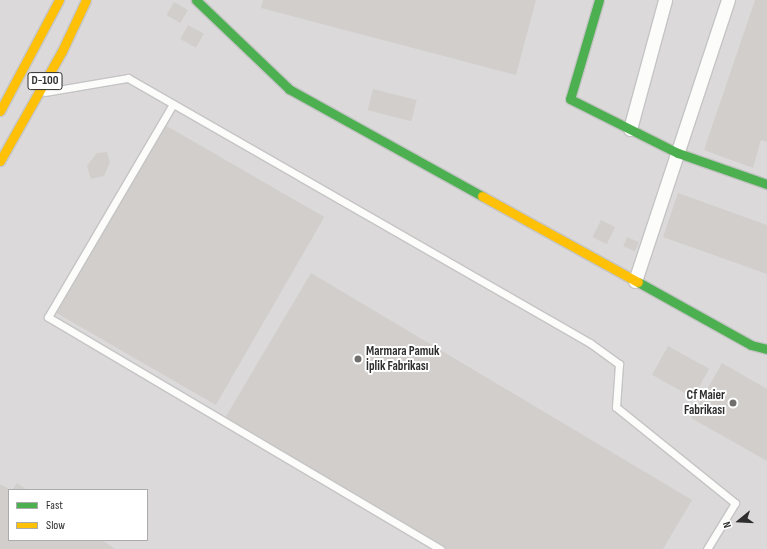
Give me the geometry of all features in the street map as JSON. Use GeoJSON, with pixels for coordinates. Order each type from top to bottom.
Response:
{"type":"FeatureCollection","features":[{"type":"Feature","properties":{"kind":"main road","name":"D-100"},"geometry":{"type":"LineString","coordinates":[[0,111],[59,0]]}},
{"type":"Feature","properties":{"kind":"main road","name":"D-100"},"geometry":{"type":"LineString","coordinates":[[0,161],[38,93],[86,0]]}},
{"type":"Feature","properties":{"kind":"main road"},"geometry":{"type":"LineString","coordinates":[[196,0],[289,89],[751,345],[767,349]]}},
{"type":"Feature","properties":{"kind":"main road"},"geometry":{"type":"LineString","coordinates":[[600,0],[570,99],[678,153],[767,184]]}},
{"type":"Feature","properties":{"kind":"street"},"geometry":{"type":"LineString","coordinates":[[630,129],[665,0]]}},
{"type":"Feature","properties":{"kind":"street"},"geometry":{"type":"LineString","coordinates":[[635,281],[728,0]]}},
{"type":"Feature","properties":{"kind":"lane"},"geometry":{"type":"LineString","coordinates":[[38,93],[128,78],[590,342],[619,364],[616,407],[735,503],[707,549]]}},
{"type":"Feature","properties":{"kind":"lane"},"geometry":{"type":"LineString","coordinates":[[173,104],[48,317],[441,549]]}},
{"type":"Feature","properties":{"kind":"shaded area"},"geometry":{"type":"Polygon","coordinates":[[[0,0],[767,0],[767,549],[0,549],[0,0]]]}},
{"type":"Feature","properties":{"kind":"building"},"geometry":{"type":"Polygon","coordinates":[[[263,0],[536,0],[516,75],[261,8],[263,0]]]}},
{"type":"Feature","properties":{"kind":"building"},"geometry":{"type":"Polygon","coordinates":[[[755,0],[767,0],[767,142],[761,140],[753,168],[704,150],[755,0]]]}},
{"type":"Feature","properties":{"kind":"building"},"geometry":{"type":"Polygon","coordinates":[[[174,2],[188,10],[180,23],[166,15],[174,2]]]}},
{"type":"Feature","properties":{"kind":"building"},"geometry":{"type":"Polygon","coordinates":[[[188,25],[204,34],[196,48],[180,39],[188,25]]]}},
{"type":"Feature","properties":{"kind":"building"},"geometry":{"type":"Polygon","coordinates":[[[373,89],[417,100],[411,121],[368,110],[373,89]]]}},
{"type":"Feature","properties":{"kind":"building"},"geometry":{"type":"Polygon","coordinates":[[[165,125],[324,217],[216,405],[57,313],[165,125]]]}},
{"type":"Feature","properties":{"kind":"building"},"geometry":{"type":"Polygon","coordinates":[[[107,152],[110,162],[104,176],[91,179],[87,166],[97,153],[107,152]]]}},
{"type":"Feature","properties":{"kind":"building"},"geometry":{"type":"Polygon","coordinates":[[[678,193],[767,225],[767,274],[663,237],[678,193]]]}},
{"type":"Feature","properties":{"kind":"building"},"geometry":{"type":"Polygon","coordinates":[[[601,220],[615,227],[607,244],[592,237],[601,220]]]}},
{"type":"Feature","properties":{"kind":"building"},"geometry":{"type":"Polygon","coordinates":[[[627,237],[639,242],[635,251],[623,246],[627,237]]]}},
{"type":"Feature","properties":{"kind":"building","name":"Marmara Pamuk İplik Fabrikası"},"geometry":{"type":"Polygon","coordinates":[[[311,273],[692,500],[663,549],[446,549],[225,418],[311,273]]]}},
{"type":"Feature","properties":{"kind":"building"},"geometry":{"type":"Polygon","coordinates":[[[668,346],[709,369],[693,398],[652,375],[668,346]]]}},
{"type":"Feature","properties":{"kind":"building","name":"Cf Maier Fabrikası"},"geometry":{"type":"Polygon","coordinates":[[[722,363],[767,389],[767,461],[691,418],[722,363]]]}},
{"type":"Feature","properties":{"kind":"building"},"geometry":{"type":"Polygon","coordinates":[[[17,483],[26,489],[13,489],[17,483]]]}},
{"type":"Feature","properties":{"kind":"building"},"geometry":{"type":"Polygon","coordinates":[[[0,484],[9,489],[8,541],[103,541],[115,549],[0,549],[0,484]]]}},
{"type":"Feature","properties":{"kind":"traffic: fast"},"geometry":{"type":"LineString","coordinates":[[196,0],[289,89],[482,196]]}},
{"type":"Feature","properties":{"kind":"traffic: fast"},"geometry":{"type":"LineString","coordinates":[[599,0],[570,99],[678,153],[767,184]]}},
{"type":"Feature","properties":{"kind":"traffic: fast"},"geometry":{"type":"LineString","coordinates":[[638,282],[751,345],[767,349]]}},
{"type":"Feature","properties":{"kind":"traffic: slow"},"geometry":{"type":"LineString","coordinates":[[0,111],[59,0]]}},
{"type":"Feature","properties":{"kind":"traffic: slow"},"geometry":{"type":"LineString","coordinates":[[0,161],[62,51],[86,0]]}},
{"type":"Feature","properties":{"kind":"traffic: slow"},"geometry":{"type":"LineString","coordinates":[[482,196],[638,282]]}},
{"type":"Feature","properties":{"kind":"place","name":"Marmara Pamuk İplik Fabrikası"},"geometry":{"type":"Point","coordinates":[358,359]}},
{"type":"Feature","properties":{"kind":"place","name":"Cf Maier Fabrikası"},"geometry":{"type":"Point","coordinates":[733,403]}}]}
